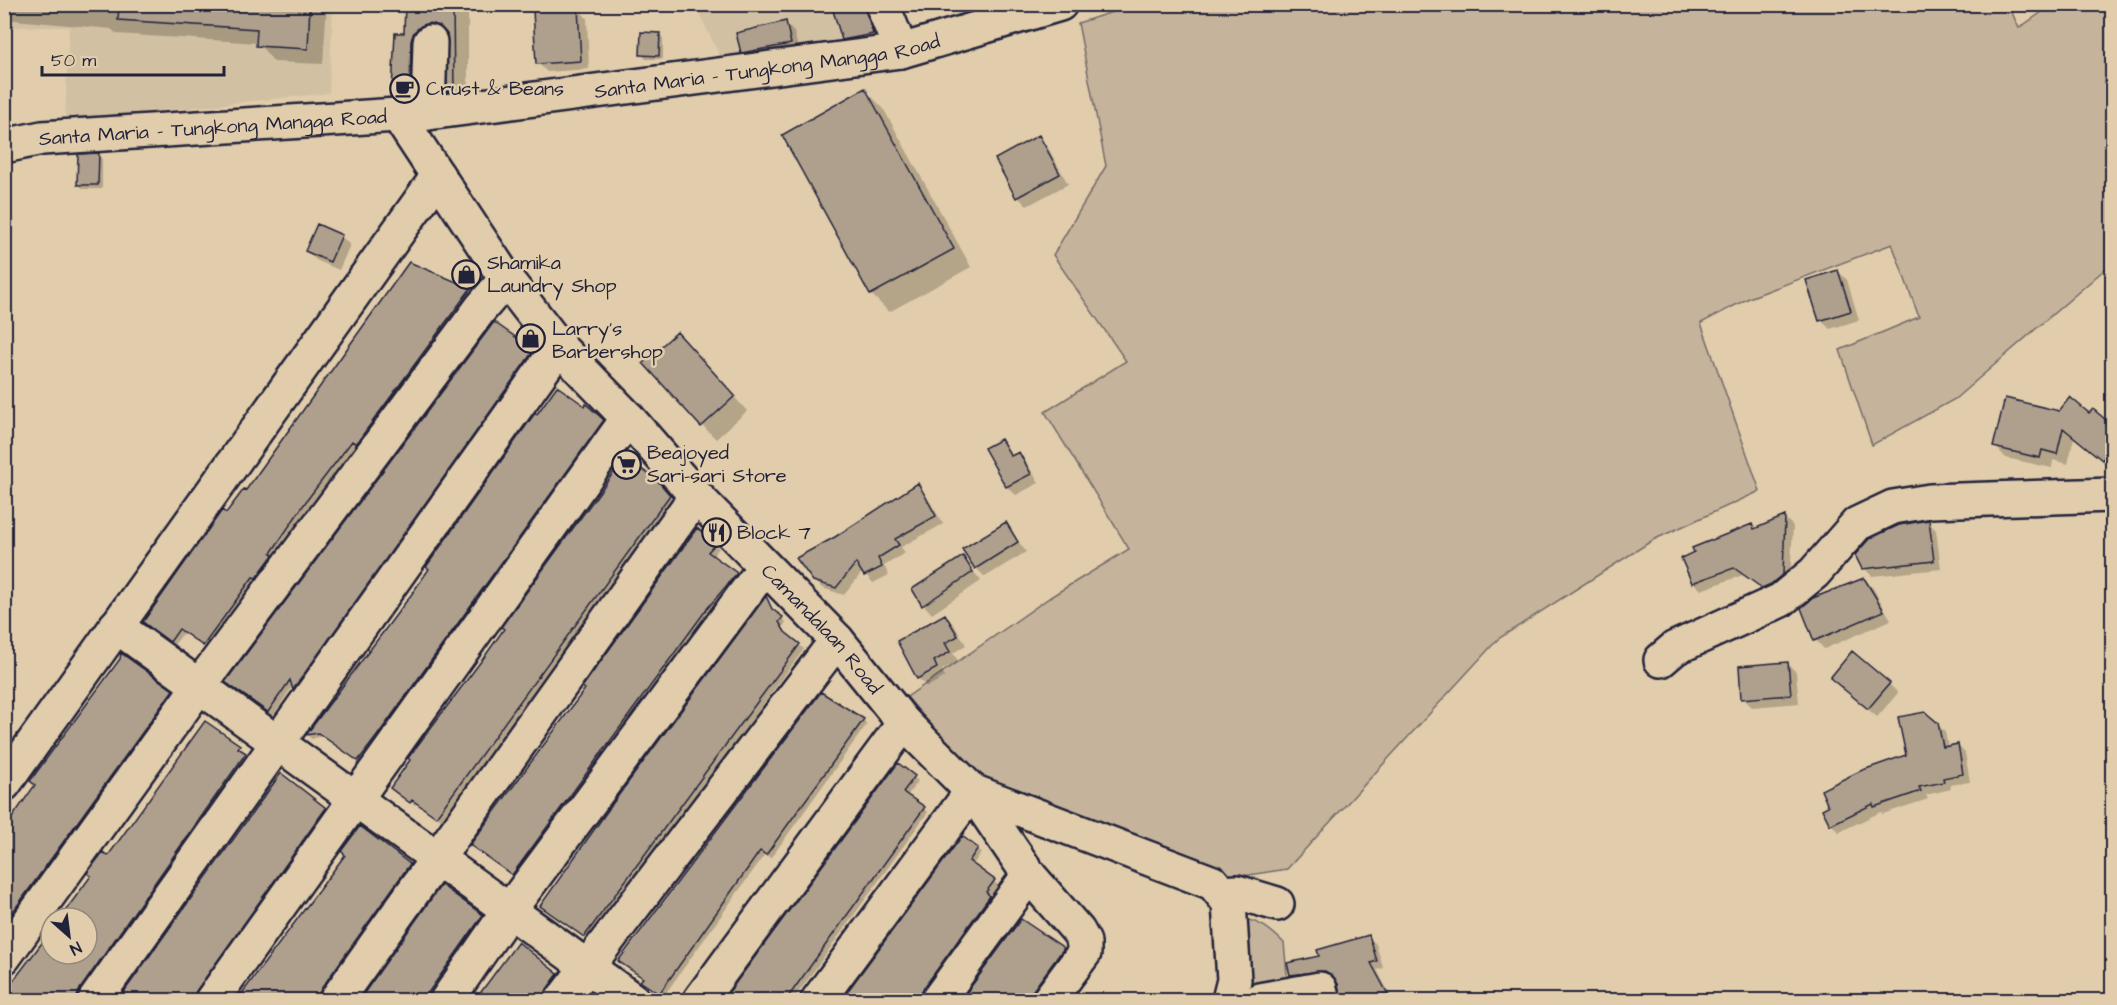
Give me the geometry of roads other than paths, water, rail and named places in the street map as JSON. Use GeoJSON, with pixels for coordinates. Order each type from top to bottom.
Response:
{"type":"FeatureCollection","features":[{"type":"Feature","properties":{"kind":"street"},"geometry":{"type":"LineString","coordinates":[[882,4],[900,51]]}},
{"type":"Feature","properties":{"kind":"street","name":"Santa Maria - Tungkong Mangga Road"},"geometry":{"type":"LineString","coordinates":[[4,146],[42,138],[413,115],[900,51],[1060,4]]}},
{"type":"Feature","properties":{"kind":"street"},"geometry":{"type":"LineString","coordinates":[[413,115],[430,42]]}},
{"type":"Feature","properties":{"kind":"street","name":"Camandalaan Road"},"geometry":{"type":"LineString","coordinates":[[413,115],[438,176],[506,279],[559,347],[628,418],[696,496],[764,568],[837,640],[904,723],[972,791]]}},
{"type":"Feature","properties":{"kind":"street"},"geometry":{"type":"LineString","coordinates":[[4,784],[438,176]]}},
{"type":"Feature","properties":{"kind":"street"},"geometry":{"type":"LineString","coordinates":[[4,957],[199,686],[481,308],[506,279]]}},
{"type":"Feature","properties":{"kind":"street"},"geometry":{"type":"LineString","coordinates":[[95,1000],[559,347]]}},
{"type":"Feature","properties":{"kind":"street"},"geometry":{"type":"LineString","coordinates":[[212,1000],[628,418]]}},
{"type":"Feature","properties":{"kind":"street"},"geometry":{"type":"LineString","coordinates":[[1661,660],[1675,648],[1781,600],[1814,573],[1857,524],[1893,507],[1930,501],[2112,495]]}},
{"type":"Feature","properties":{"kind":"street"},"geometry":{"type":"LineString","coordinates":[[336,1000],[696,496]]}},
{"type":"Feature","properties":{"kind":"street"},"geometry":{"type":"LineString","coordinates":[[447,1000],[508,912],[764,568]]}},
{"type":"Feature","properties":{"kind":"street"},"geometry":{"type":"LineString","coordinates":[[116,626],[584,968],[633,1000]]}},
{"type":"Feature","properties":{"kind":"street"},"geometry":{"type":"LineString","coordinates":[[562,1000],[584,968],[837,640]]}},
{"type":"Feature","properties":{"kind":"street"},"geometry":{"type":"LineString","coordinates":[[700,1000],[904,723]]}},
{"type":"Feature","properties":{"kind":"street"},"geometry":{"type":"LineString","coordinates":[[972,791],[1029,875],[1078,931],[1084,942],[1084,953],[1049,1000]]}},
{"type":"Feature","properties":{"kind":"street"},"geometry":{"type":"LineString","coordinates":[[972,791],[1213,883],[1229,903],[1234,980],[1229,1000]]}},
{"type":"Feature","properties":{"kind":"street"},"geometry":{"type":"LineString","coordinates":[[818,1000],[972,791]]}},
{"type":"Feature","properties":{"kind":"street"},"geometry":{"type":"LineString","coordinates":[[938,1000],[1029,875]]}},
{"type":"Feature","properties":{"kind":"street"},"geometry":{"type":"LineString","coordinates":[[1222,893],[1237,892],[1277,904]]}},
{"type":"Feature","properties":{"kind":"street"},"geometry":{"type":"LineString","coordinates":[[1259,1000],[1320,989],[1323,1000]]}},
{"type":"Feature","properties":{"kind":"place","name":"Crust & Beans"},"geometry":{"type":"Point","coordinates":[405,88]}},
{"type":"Feature","properties":{"kind":"place","name":"Shamika Laundry Shop"},"geometry":{"type":"Point","coordinates":[466,274]}},
{"type":"Feature","properties":{"kind":"place","name":"Larry's Barbershop"},"geometry":{"type":"Point","coordinates":[531,339]}},
{"type":"Feature","properties":{"kind":"place","name":"Beajoyed Sari-sari Store"},"geometry":{"type":"Point","coordinates":[626,464]}},
{"type":"Feature","properties":{"kind":"place","name":"Block 7"},"geometry":{"type":"Point","coordinates":[716,532]}}]}
